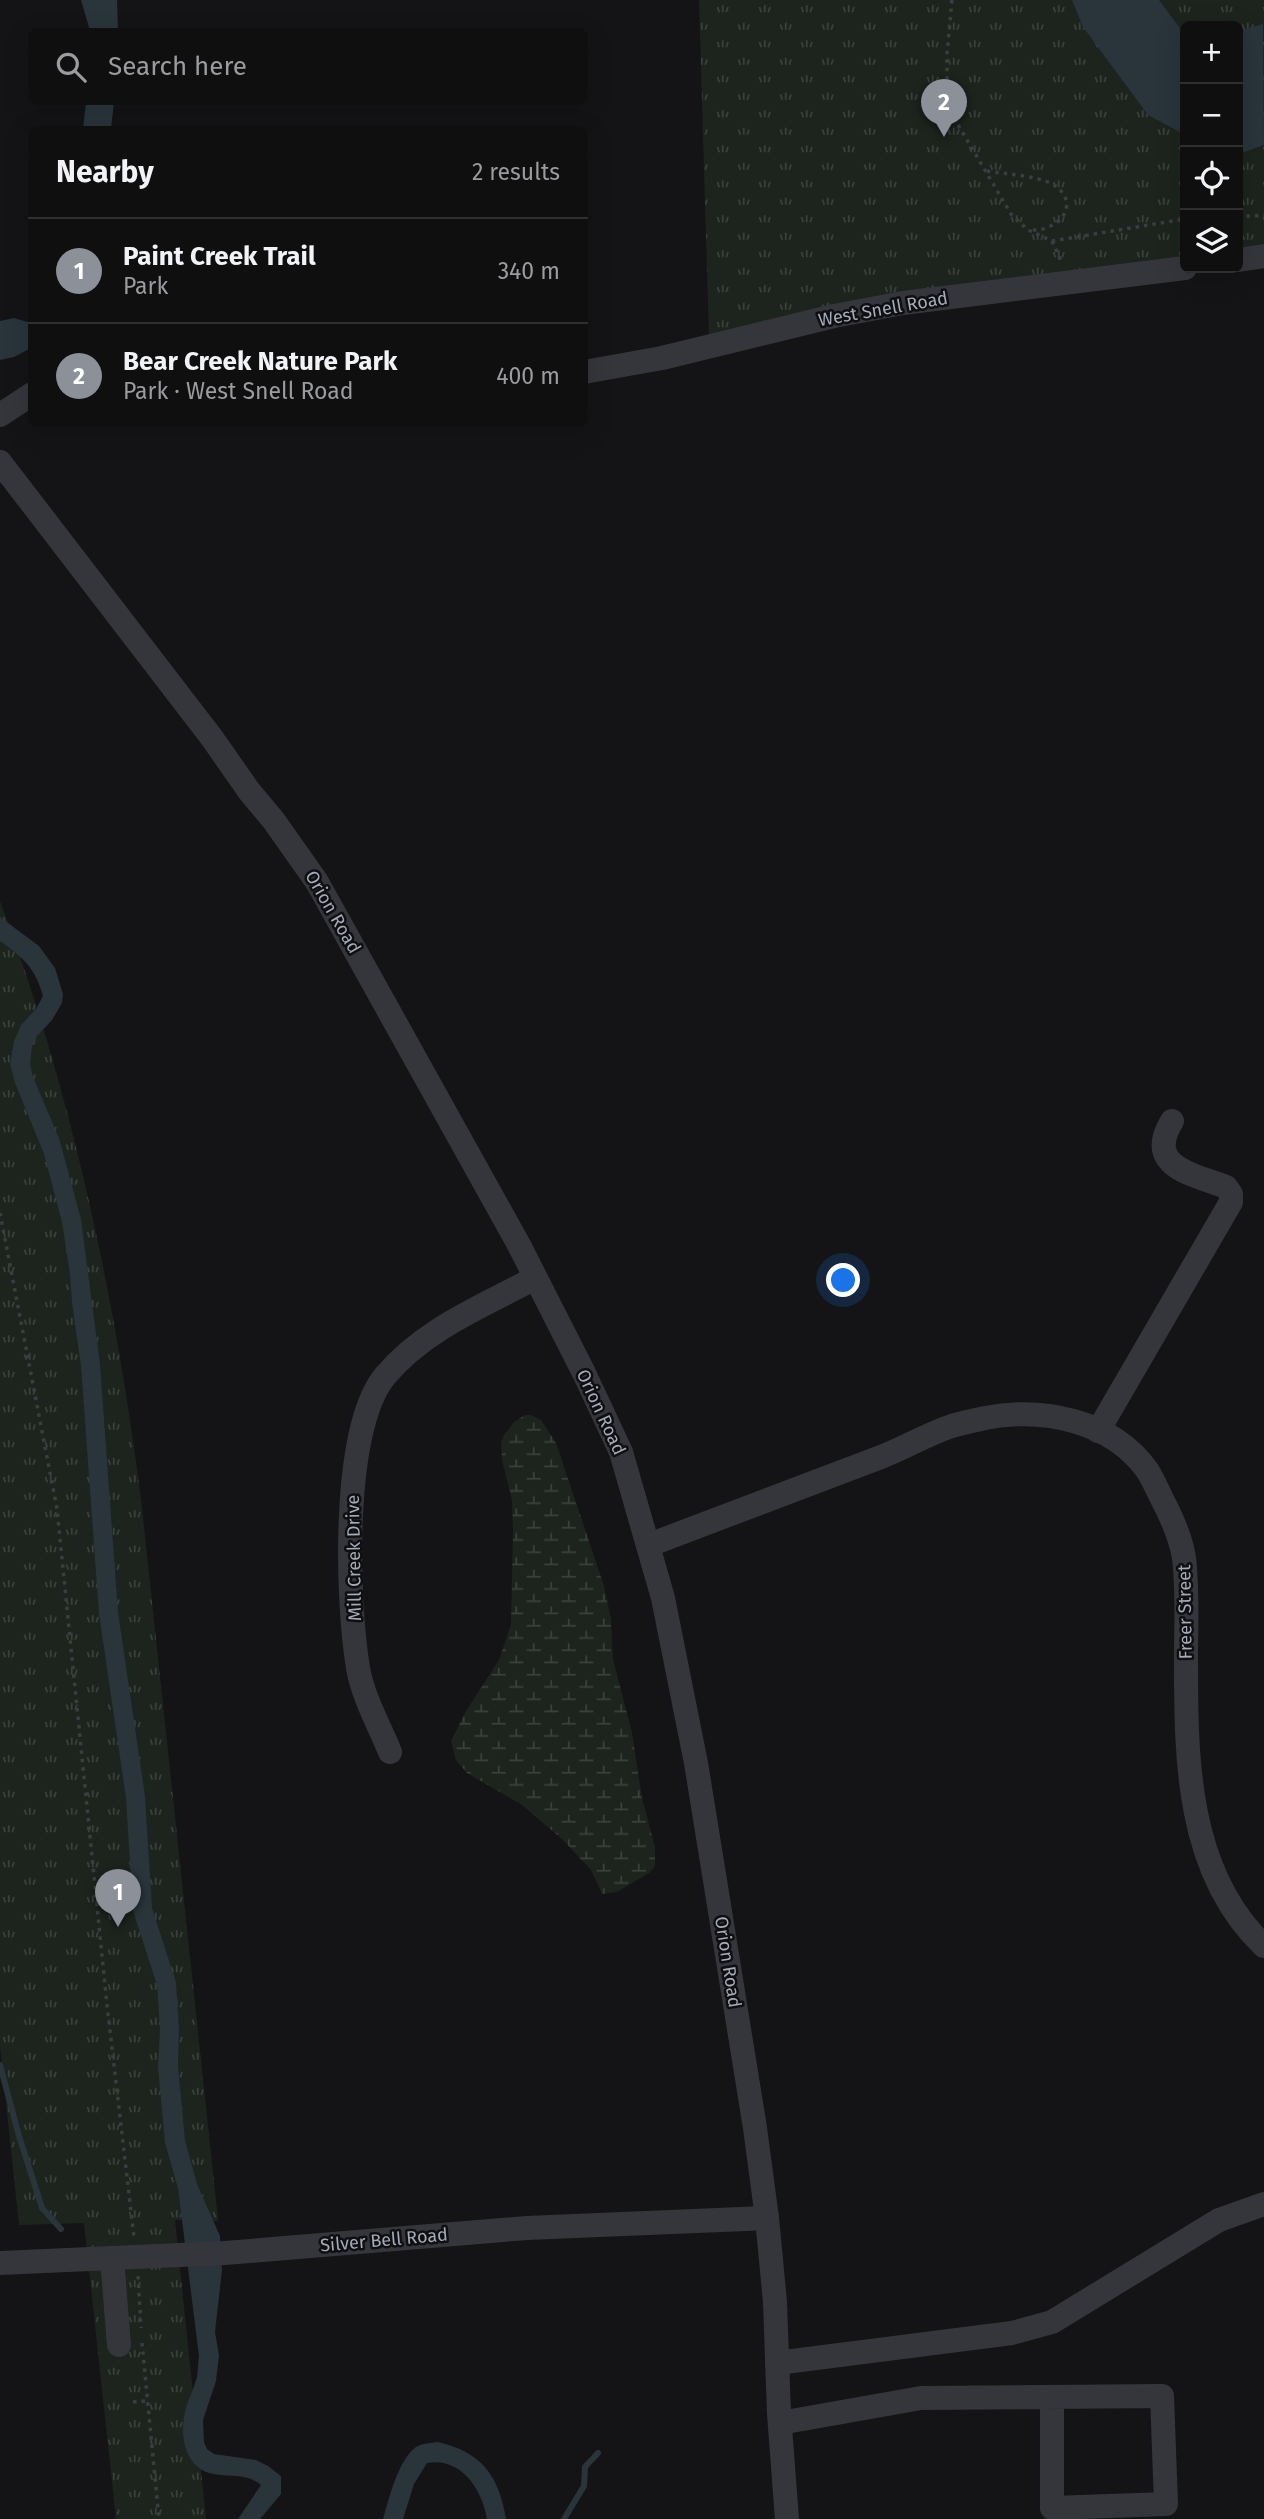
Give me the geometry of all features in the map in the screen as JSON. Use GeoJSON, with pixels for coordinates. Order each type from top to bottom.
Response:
{"type":"FeatureCollection","features":[{"type":"Feature","properties":{"kind":"street"},"geometry":{"type":"LineString","coordinates":[[1243,259],[1264,256]]}},
{"type":"Feature","properties":{"kind":"street","name":"West Snell Road"},"geometry":{"type":"LineString","coordinates":[[588,371],[662,358],[834,316],[903,303],[1180,269]]}},
{"type":"Feature","properties":{"kind":"street"},"geometry":{"type":"LineString","coordinates":[[0,415],[28,397]]}},
{"type":"Feature","properties":{"kind":"street","name":"Orion Road"},"geometry":{"type":"LineString","coordinates":[[0,462],[212,738],[317,882],[535,1278],[621,1452],[663,1598],[696,1763],[755,2128],[768,2218],[775,2302],[787,2519]]}},
{"type":"Feature","properties":{"kind":"street"},"geometry":{"type":"LineString","coordinates":[[1098,1431],[1231,1202],[1231,1194],[1226,1187],[1176,1168],[1167,1160],[1163,1147],[1165,1133],[1172,1121]]}},
{"type":"Feature","properties":{"kind":"street","name":"Mill Creek Drive"},"geometry":{"type":"LineString","coordinates":[[390,1752],[358,1669],[352,1601],[351,1492],[367,1410],[383,1378],[409,1351],[456,1320],[535,1278]]}},
{"type":"Feature","properties":{"kind":"street","name":"Freer Street"},"geometry":{"type":"LineString","coordinates":[[649,1545],[887,1455],[950,1426],[1019,1413],[1047,1415],[1080,1422],[1116,1440],[1147,1470],[1169,1513],[1184,1556],[1187,1748],[1194,1804],[1206,1857],[1227,1899],[1249,1932],[1264,1946]]}},
{"type":"Feature","properties":{"kind":"street"},"geometry":{"type":"LineString","coordinates":[[777,2363],[1012,2333],[1052,2322],[1219,2220],[1264,2204]]}},
{"type":"Feature","properties":{"kind":"street","name":"Silver Bell Road"},"geometry":{"type":"LineString","coordinates":[[0,2263],[225,2253],[527,2228],[768,2218]]}},
{"type":"Feature","properties":{"kind":"street"},"geometry":{"type":"LineString","coordinates":[[112,2259],[119,2345]]}},
{"type":"Feature","properties":{"kind":"street"},"geometry":{"type":"LineString","coordinates":[[780,2423],[921,2398],[1162,2396],[1166,2504],[1052,2508],[1052,2398]]}},
{"type":"Feature","properties":{"kind":"path"},"geometry":{"type":"LineString","coordinates":[[952,0],[947,54],[947,87],[951,113],[1011,214],[1028,230],[1052,241],[1180,220]]}},
{"type":"Feature","properties":{"kind":"path"},"geometry":{"type":"LineString","coordinates":[[987,171],[1045,181],[1058,187],[1066,206],[1063,216],[1054,226],[1044,231],[1028,230]]}},
{"type":"Feature","properties":{"kind":"path"},"geometry":{"type":"LineString","coordinates":[[1243,217],[1264,215]]}},
{"type":"Feature","properties":{"kind":"path"},"geometry":{"type":"LineString","coordinates":[[0,1213],[57,1509],[107,2006],[137,2258],[146,2401],[159,2519]]}},
{"type":"Feature","properties":{"kind":"path"},"geometry":{"type":"LineString","coordinates":[[134,2402],[146,2401]]}},
{"type":"Feature","properties":{"kind":"green space"},"geometry":{"type":"Polygon","coordinates":[[[699,0],[1264,0],[1264,247],[1243,250],[1243,21],[1180,21],[1180,259],[709,337],[699,0]]]}},
{"type":"Feature","properties":{"kind":"green space"},"geometry":{"type":"Polygon","coordinates":[[[0,901],[49,1047],[88,1196],[118,1347],[141,1499],[218,2219],[175,2220],[206,2519],[116,2519],[84,2223],[19,2225],[0,2046],[0,901]]]}},
{"type":"Feature","properties":{"kind":"green space"},"geometry":{"type":"Polygon","coordinates":[[[525,1415],[541,1420],[556,1443],[604,1586],[611,1619],[613,1659],[632,1733],[642,1798],[655,1847],[655,1866],[649,1873],[617,1892],[602,1894],[591,1870],[562,1839],[522,1805],[467,1773],[456,1760],[451,1741],[466,1711],[499,1660],[511,1624],[512,1500],[502,1460],[501,1443],[514,1422],[525,1415]]]}},
{"type":"Feature","properties":{"kind":"shaded area"},"geometry":{"type":"Polygon","coordinates":[[[81,0],[117,0],[118,28],[89,28],[81,0]]]}},
{"type":"Feature","properties":{"kind":"shaded area"},"geometry":{"type":"Polygon","coordinates":[[[1072,0],[1159,0],[1180,28],[1180,132],[1148,115],[1083,27],[1072,0]]]}},
{"type":"Feature","properties":{"kind":"shaded area"},"geometry":{"type":"Polygon","coordinates":[[[1263,24],[1264,145],[1244,152],[1243,31],[1263,24]]]}},
{"type":"Feature","properties":{"kind":"shaded area"},"geometry":{"type":"Polygon","coordinates":[[[86,105],[114,105],[111,126],[83,126],[86,105]]]}},
{"type":"Feature","properties":{"kind":"shaded area"},"geometry":{"type":"Polygon","coordinates":[[[14,318],[28,322],[28,350],[0,360],[0,321],[14,318]]]}},
{"type":"Feature","properties":{"kind":"shaded area"},"geometry":{"type":"Polygon","coordinates":[[[0,917],[39,946],[55,968],[63,994],[62,1003],[52,1020],[37,1036],[32,1046],[30,1064],[59,1138],[81,1219],[100,1364],[118,1612],[145,1796],[152,1908],[176,1982],[178,2066],[185,2140],[197,2184],[220,2236],[222,2270],[215,2332],[219,2355],[216,2381],[203,2420],[204,2442],[207,2449],[214,2454],[256,2460],[281,2476],[281,2494],[260,2519],[238,2519],[261,2485],[249,2478],[209,2473],[200,2469],[188,2455],[183,2437],[184,2417],[197,2377],[199,2356],[178,2188],[165,2143],[158,2067],[160,2029],[157,1985],[133,1911],[126,1798],[99,1614],[81,1366],[70,1274],[62,1222],[44,1154],[10,1064],[14,1041],[21,1025],[36,1009],[43,996],[27,964],[0,941],[0,917]]]}},
{"type":"Feature","properties":{"kind":"shaded area"},"geometry":{"type":"Polygon","coordinates":[[[438,2442],[466,2452],[486,2468],[498,2490],[506,2519],[487,2519],[480,2497],[468,2477],[460,2470],[439,2462],[427,2463],[414,2484],[403,2519],[383,2519],[404,2461],[418,2446],[438,2442]]]}},
{"type":"Feature","properties":{"kind":"waterway"},"geometry":{"type":"LineString","coordinates":[[0,2065],[42,2208],[61,2229]]}},
{"type":"Feature","properties":{"kind":"waterway"},"geometry":{"type":"LineString","coordinates":[[564,2519],[584,2486],[585,2467],[598,2453]]}},
{"type":"Feature","properties":{"kind":"place","name":"Bear Creek Nature Park"},"geometry":{"type":"Point","coordinates":[944,137]}},
{"type":"Feature","properties":{"kind":"place","name":"Paint Creek Trail"},"geometry":{"type":"Point","coordinates":[118,1927]}}]}
